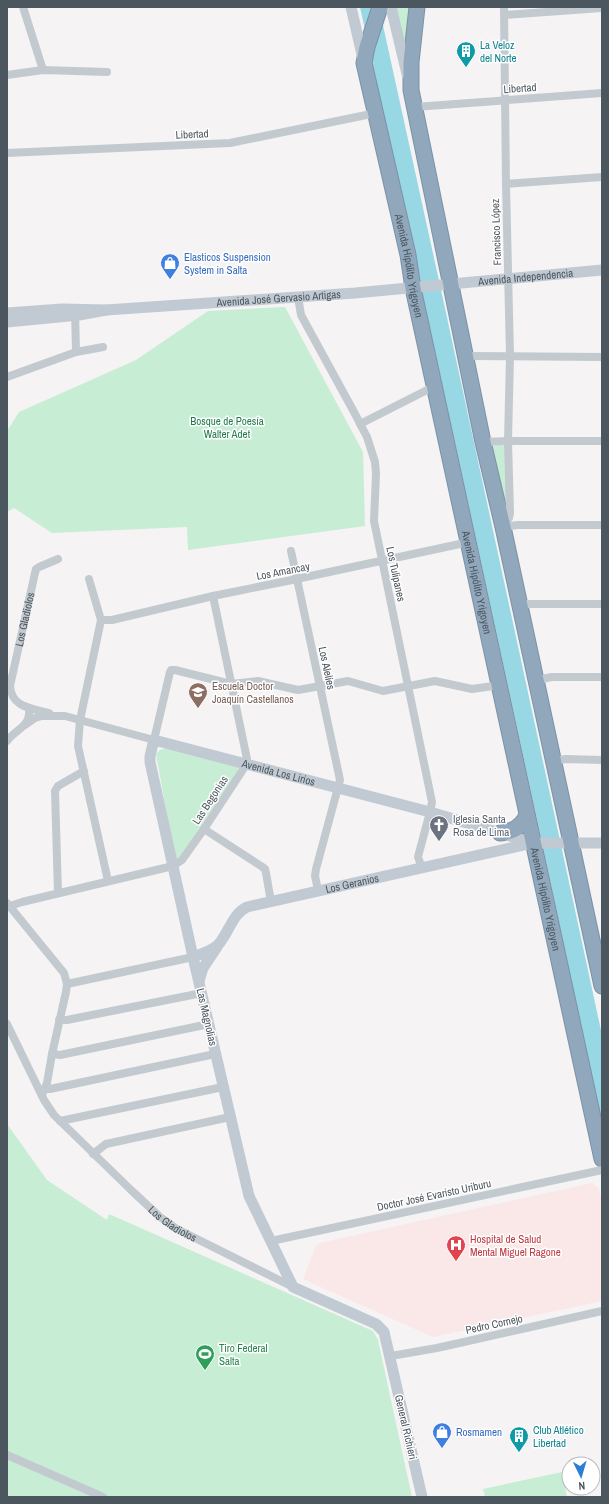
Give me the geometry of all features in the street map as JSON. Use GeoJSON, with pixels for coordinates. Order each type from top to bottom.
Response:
{"type":"FeatureCollection","features":[{"type":"Feature","properties":{"kind":"highway"},"geometry":{"type":"LineString","coordinates":[[364,64],[367,47],[380,7]]}},
{"type":"Feature","properties":{"kind":"highway"},"geometry":{"type":"LineString","coordinates":[[417,7],[410,62],[411,90],[483,442],[520,604],[602,986]]}},
{"type":"Feature","properties":{"kind":"highway","name":"Avenida Hipólito Yrigoyen"},"geometry":{"type":"LineString","coordinates":[[364,64],[408,255],[413,288],[602,1159]]}},
{"type":"Feature","properties":{"kind":"highway"},"geometry":{"type":"LineString","coordinates":[[500,833],[508,832],[519,826],[524,822],[527,815]]}},
{"type":"Feature","properties":{"kind":"street"},"geometry":{"type":"LineString","coordinates":[[23,7],[43,70]]}},
{"type":"Feature","properties":{"kind":"street","name":"Avenida Hipólito Yrigoyen"},"geometry":{"type":"LineString","coordinates":[[351,7],[364,64]]}},
{"type":"Feature","properties":{"kind":"street"},"geometry":{"type":"LineString","coordinates":[[391,7],[411,90]]}},
{"type":"Feature","properties":{"kind":"street"},"geometry":{"type":"LineString","coordinates":[[504,11],[602,8]]}},
{"type":"Feature","properties":{"kind":"street","name":"Francisco López"},"geometry":{"type":"LineString","coordinates":[[503,527],[509,518],[510,513],[508,441],[510,356],[504,11]]}},
{"type":"Feature","properties":{"kind":"street"},"geometry":{"type":"LineString","coordinates":[[7,75],[43,70],[107,72]]}},
{"type":"Feature","properties":{"kind":"street","name":"Libertad"},"geometry":{"type":"LineString","coordinates":[[415,107],[602,93]]}},
{"type":"Feature","properties":{"kind":"street","name":"Libertad"},"geometry":{"type":"LineString","coordinates":[[7,153],[230,143],[376,113]]}},
{"type":"Feature","properties":{"kind":"street"},"geometry":{"type":"LineString","coordinates":[[506,184],[602,177]]}},
{"type":"Feature","properties":{"kind":"street","name":"Avenida Independencia"},"geometry":{"type":"LineString","coordinates":[[450,284],[602,270]]}},
{"type":"Feature","properties":{"kind":"street","name":"Avenida José Gervasio Artigas"},"geometry":{"type":"LineString","coordinates":[[7,314],[106,310],[413,288],[450,284]]}},
{"type":"Feature","properties":{"kind":"street","name":"Los Tulipanes"},"geometry":{"type":"LineString","coordinates":[[298,296],[301,315],[360,424],[375,462],[374,522],[432,802],[418,857],[422,868]]}},
{"type":"Feature","properties":{"kind":"street"},"geometry":{"type":"LineString","coordinates":[[74,312],[76,352]]}},
{"type":"Feature","properties":{"kind":"street","name":"Avenida José Gervasio Artigas"},"geometry":{"type":"LineString","coordinates":[[7,322],[74,312]]}},
{"type":"Feature","properties":{"kind":"street"},"geometry":{"type":"LineString","coordinates":[[7,378],[76,352],[103,347]]}},
{"type":"Feature","properties":{"kind":"street"},"geometry":{"type":"LineString","coordinates":[[466,356],[602,357]]}},
{"type":"Feature","properties":{"kind":"street"},"geometry":{"type":"LineString","coordinates":[[360,424],[435,386]]}},
{"type":"Feature","properties":{"kind":"street"},"geometry":{"type":"LineString","coordinates":[[483,442],[602,441]]}},
{"type":"Feature","properties":{"kind":"street"},"geometry":{"type":"LineString","coordinates":[[503,527],[518,525],[602,525]]}},
{"type":"Feature","properties":{"kind":"street","name":"Los Amancay"},"geometry":{"type":"LineString","coordinates":[[101,620],[112,620],[213,596],[469,542]]}},
{"type":"Feature","properties":{"kind":"street","name":"Los Alelíes"},"geometry":{"type":"LineString","coordinates":[[291,551],[340,780],[316,869],[315,876],[318,890]]}},
{"type":"Feature","properties":{"kind":"street","name":"Los Gladiolos"},"geometry":{"type":"LineString","coordinates":[[58,559],[36,569],[10,681],[13,698],[22,705],[58,715]]}},
{"type":"Feature","properties":{"kind":"street"},"geometry":{"type":"LineString","coordinates":[[90,579],[101,620],[80,720],[78,746],[108,881]]}},
{"type":"Feature","properties":{"kind":"street"},"geometry":{"type":"LineString","coordinates":[[213,596],[247,756],[245,764]]}},
{"type":"Feature","properties":{"kind":"street"},"geometry":{"type":"LineString","coordinates":[[520,604],[602,604]]}},
{"type":"Feature","properties":{"kind":"street"},"geometry":{"type":"LineString","coordinates":[[154,740],[171,670],[231,684],[258,681],[298,690],[348,681],[383,691],[435,681],[472,689],[500,685]]}},
{"type":"Feature","properties":{"kind":"street"},"geometry":{"type":"LineString","coordinates":[[536,680],[552,677],[602,677]]}},
{"type":"Feature","properties":{"kind":"street"},"geometry":{"type":"LineString","coordinates":[[7,741],[25,726],[30,716],[29,708]]}},
{"type":"Feature","properties":{"kind":"street","name":"Avenida Los Lirios"},"geometry":{"type":"LineString","coordinates":[[25,726],[35,718],[42,716],[58,715],[80,720],[430,812],[533,844]]}},
{"type":"Feature","properties":{"kind":"street","name":"Las Magnolias"},"geometry":{"type":"LineString","coordinates":[[154,740],[150,762],[246,1188],[293,1287]]}},
{"type":"Feature","properties":{"kind":"street"},"geometry":{"type":"LineString","coordinates":[[553,761],[566,759],[602,760]]}},
{"type":"Feature","properties":{"kind":"street","name":"Las Begonias"},"geometry":{"type":"LineString","coordinates":[[173,866],[182,860],[204,829],[245,764]]}},
{"type":"Feature","properties":{"kind":"street"},"geometry":{"type":"LineString","coordinates":[[58,893],[56,790],[58,786],[84,771]]}},
{"type":"Feature","properties":{"kind":"street"},"geometry":{"type":"LineString","coordinates":[[204,829],[265,869],[271,902]]}},
{"type":"Feature","properties":{"kind":"street"},"geometry":{"type":"LineString","coordinates":[[533,844],[570,842],[602,843]]}},
{"type":"Feature","properties":{"kind":"street","name":"Los Geranios"},"geometry":{"type":"LineString","coordinates":[[193,957],[205,953],[218,945],[242,910],[318,890],[533,844]]}},
{"type":"Feature","properties":{"kind":"street"},"geometry":{"type":"LineString","coordinates":[[44,1092],[67,984],[64,974],[8,906],[173,866]]}},
{"type":"Feature","properties":{"kind":"street"},"geometry":{"type":"LineString","coordinates":[[199,982],[204,968],[218,945]]}},
{"type":"Feature","properties":{"kind":"street"},"geometry":{"type":"LineString","coordinates":[[67,984],[193,957]]}},
{"type":"Feature","properties":{"kind":"street"},"geometry":{"type":"LineString","coordinates":[[60,1020],[67,1020],[202,993]]}},
{"type":"Feature","properties":{"kind":"street","name":"Los Gladiolos"},"geometry":{"type":"LineString","coordinates":[[7,1024],[44,1092],[48,1108],[93,1154],[160,1217],[177,1229],[293,1287],[380,1328],[384,1332],[391,1356]]}},
{"type":"Feature","properties":{"kind":"street"},"geometry":{"type":"LineString","coordinates":[[52,1054],[60,1055],[209,1024]]}},
{"type":"Feature","properties":{"kind":"street"},"geometry":{"type":"LineString","coordinates":[[44,1092],[50,1089],[216,1054]]}},
{"type":"Feature","properties":{"kind":"street"},"geometry":{"type":"LineString","coordinates":[[60,1121],[223,1087]]}},
{"type":"Feature","properties":{"kind":"street"},"geometry":{"type":"LineString","coordinates":[[93,1154],[106,1144],[230,1117]]}},
{"type":"Feature","properties":{"kind":"street","name":"Doctor José Evaristo Uriburu"},"geometry":{"type":"LineString","coordinates":[[270,1241],[602,1170]]}},
{"type":"Feature","properties":{"kind":"street","name":"Pedro Cornejo"},"geometry":{"type":"LineString","coordinates":[[391,1356],[445,1346],[602,1311]]}},
{"type":"Feature","properties":{"kind":"street","name":"General Richieri"},"geometry":{"type":"LineString","coordinates":[[391,1356],[422,1497]]}},
{"type":"Feature","properties":{"kind":"street"},"geometry":{"type":"LineString","coordinates":[[7,1455],[103,1497]]}},
{"type":"Feature","properties":{"kind":"shaded area","name":"Hospital de Salud Mental Miguel Ragone"},"geometry":{"type":"Polygon","coordinates":[[[592,1183],[599,1188],[602,1203],[602,1301],[433,1337],[303,1279],[316,1246],[320,1243],[592,1183]]]}},
{"type":"Feature","properties":{"kind":"green space"},"geometry":{"type":"Polygon","coordinates":[[[395,7],[413,7],[406,42],[402,40],[395,7]]]}},
{"type":"Feature","properties":{"kind":"green space","name":"Bosque de Poesía Walter Adet"},"geometry":{"type":"Polygon","coordinates":[[[285,307],[363,452],[365,526],[188,550],[187,527],[52,533],[14,508],[7,512],[7,431],[19,412],[136,360],[208,311],[285,307]]]}},
{"type":"Feature","properties":{"kind":"green space"},"geometry":{"type":"Polygon","coordinates":[[[500,445],[506,446],[508,509],[504,518],[488,447],[500,445]]]}},
{"type":"Feature","properties":{"kind":"green space"},"geometry":{"type":"Polygon","coordinates":[[[167,748],[238,767],[238,770],[180,858],[175,859],[156,754],[160,750],[167,748]]]}},
{"type":"Feature","properties":{"kind":"green space","name":"Tiro Federal Salta"},"geometry":{"type":"Polygon","coordinates":[[[7,1124],[47,1180],[107,1220],[109,1214],[373,1331],[378,1340],[412,1497],[7,1497],[7,1124]]]}},
{"type":"Feature","properties":{"kind":"green space"},"geometry":{"type":"Polygon","coordinates":[[[561,1472],[561,1496],[567,1497],[485,1497],[483,1489],[561,1472]]]}},
{"type":"Feature","properties":{"kind":"water"},"geometry":{"type":"Polygon","coordinates":[[[360,7],[379,7],[443,299],[602,1035],[602,1125],[540,833],[360,7]]]}},
{"type":"Feature","properties":{"kind":"place","name":"La Veloz del Norte"},"geometry":{"type":"Point","coordinates":[466,68]}},
{"type":"Feature","properties":{"kind":"place","name":"Elasticos Suspension System in Salta"},"geometry":{"type":"Point","coordinates":[170,280]}},
{"type":"Feature","properties":{"kind":"place","name":"Escuela Doctor Joaquín Castellanos"},"geometry":{"type":"Point","coordinates":[198,709]}},
{"type":"Feature","properties":{"kind":"place","name":"Iglesia Santa Rosa de Lima"},"geometry":{"type":"Point","coordinates":[439,842]}},
{"type":"Feature","properties":{"kind":"place","name":"Hospital de Salud Mental Miguel Ragone"},"geometry":{"type":"Point","coordinates":[456,1262]}},
{"type":"Feature","properties":{"kind":"place","name":"Tiro Federal Salta"},"geometry":{"type":"Point","coordinates":[205,1371]}},
{"type":"Feature","properties":{"kind":"place","name":"Rosmamen"},"geometry":{"type":"Point","coordinates":[442,1449]}},
{"type":"Feature","properties":{"kind":"place","name":"Club Atlético Libertad"},"geometry":{"type":"Point","coordinates":[519,1453]}}]}
